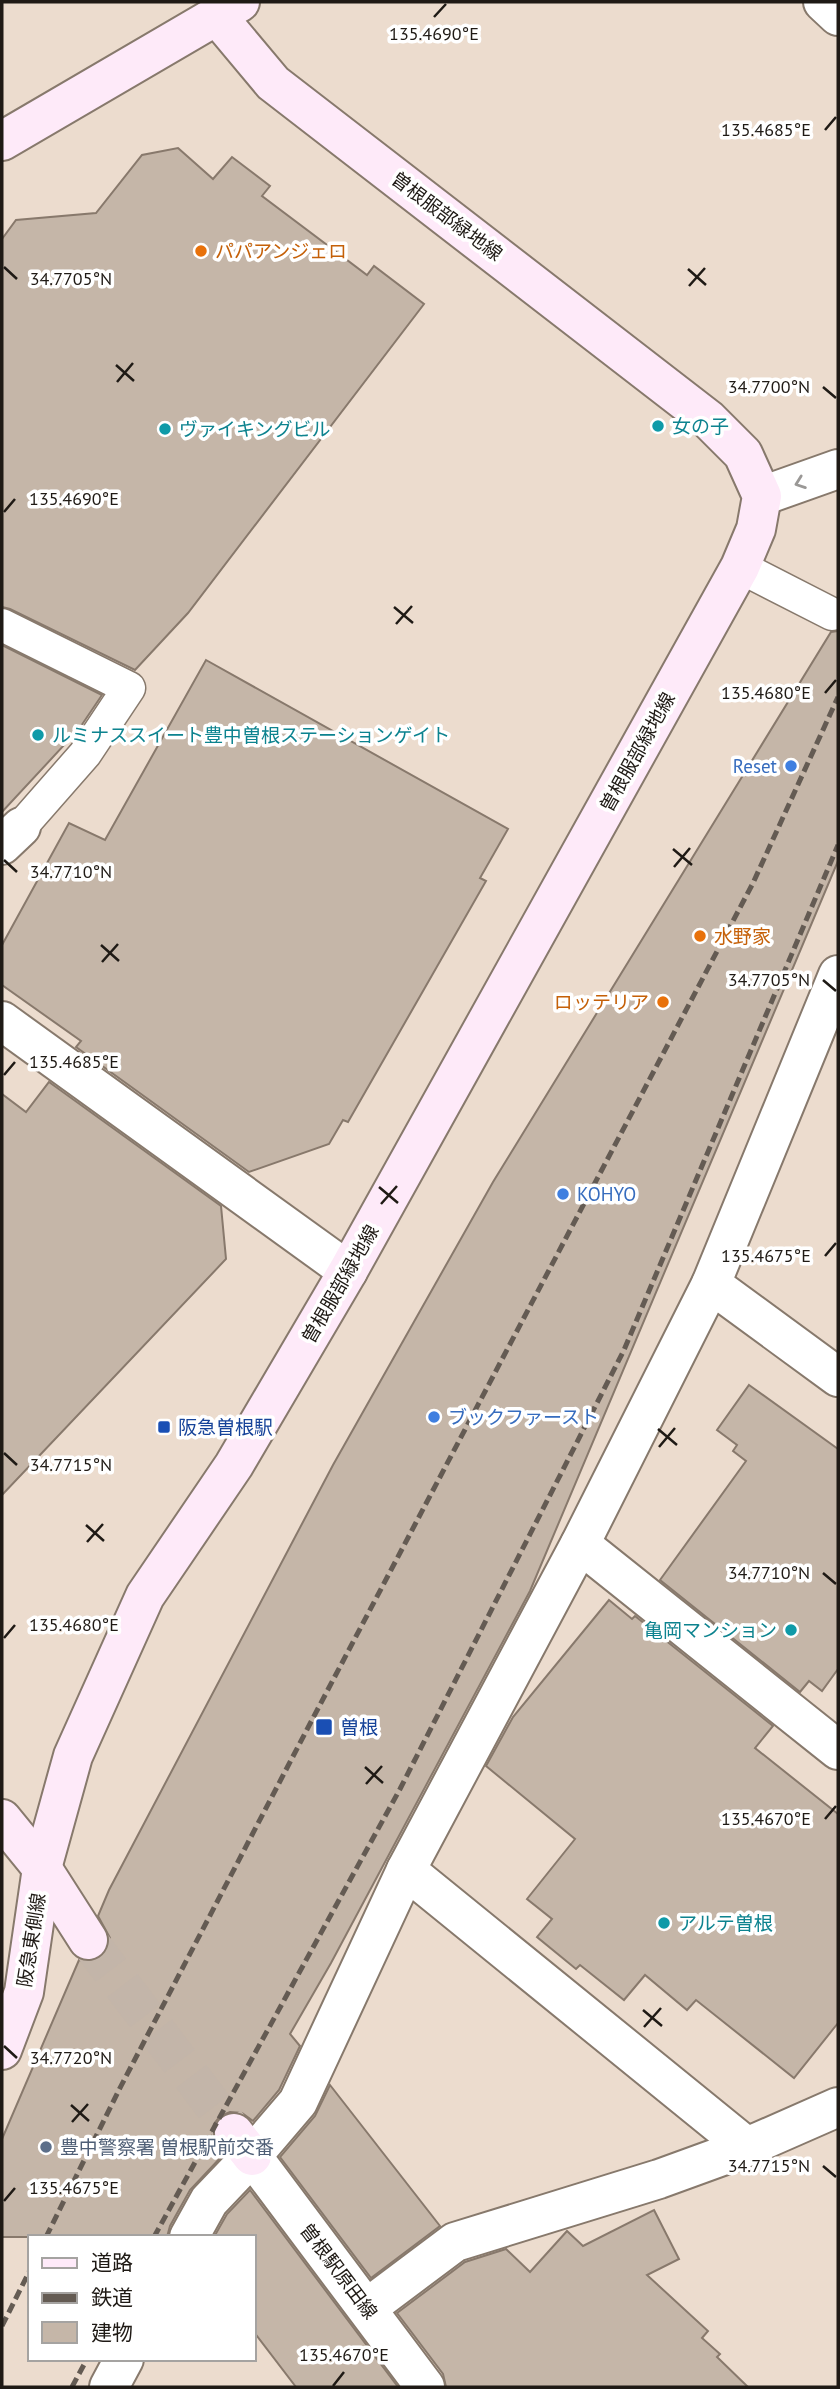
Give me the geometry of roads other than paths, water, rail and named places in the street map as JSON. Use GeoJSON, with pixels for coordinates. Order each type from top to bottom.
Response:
{"type":"FeatureCollection","features":[{"type":"Feature","properties":{"kind":"street"},"geometry":{"type":"LineString","coordinates":[[823,2],[838,16]]}},
{"type":"Feature","properties":{"kind":"street","name":"曽根服部緑地線"},"geometry":{"type":"LineString","coordinates":[[2,141],[229,9],[273,83],[708,419],[743,454],[762,496],[756,529],[740,568],[348,1271],[234,1465],[145,1596],[73,1756],[42,1868]]}},
{"type":"Feature","properties":{"kind":"street"},"geometry":{"type":"LineString","coordinates":[[762,496],[838,469]]}},
{"type":"Feature","properties":{"kind":"street"},"geometry":{"type":"LineString","coordinates":[[190,2235],[243,2145],[298,2102],[406,1870],[580,1544],[711,1284],[838,975]]}},
{"type":"Feature","properties":{"kind":"street"},"geometry":{"type":"LineString","coordinates":[[2,1021],[348,1271]]}},
{"type":"Feature","properties":{"kind":"street"},"geometry":{"type":"LineString","coordinates":[[711,1284],[838,1377]]}},
{"type":"Feature","properties":{"kind":"street"},"geometry":{"type":"LineString","coordinates":[[580,1544],[838,1750]]}},
{"type":"Feature","properties":{"kind":"street"},"geometry":{"type":"LineString","coordinates":[[2,1819],[42,1868],[88,1940]]}},
{"type":"Feature","properties":{"kind":"street","name":"阪急東側線"},"geometry":{"type":"LineString","coordinates":[[2,2050],[24,1992],[42,1868]]}},
{"type":"Feature","properties":{"kind":"street"},"geometry":{"type":"LineString","coordinates":[[406,1870],[747,2147]]}},
{"type":"Feature","properties":{"kind":"street"},"geometry":{"type":"LineString","coordinates":[[368,2308],[455,2242],[659,2179],[747,2147],[838,2107]]}},
{"type":"Feature","properties":{"kind":"street","name":"曽根駅原田線"},"geometry":{"type":"LineString","coordinates":[[243,2145],[425,2387]]}},
{"type":"Feature","properties":{"kind":"street"},"geometry":{"type":"LineString","coordinates":[[109,2387],[123,2361]]}},
{"type":"Feature","properties":{"kind":"lane"},"geometry":{"type":"LineString","coordinates":[[740,568],[832,614]]}},
{"type":"Feature","properties":{"kind":"lane"},"geometry":{"type":"LineString","coordinates":[[2,625],[129,688],[85,754],[12,836]]}},
{"type":"Feature","properties":{"kind":"tunnel"},"geometry":{"type":"LineString","coordinates":[[88,1940],[234,2133]]}},
{"type":"Feature","properties":{"kind":"railway"},"geometry":{"type":"LineString","coordinates":[[47,2235],[121,2086],[313,1718],[753,883],[838,697]]}},
{"type":"Feature","properties":{"kind":"railway"},"geometry":{"type":"LineString","coordinates":[[155,2235],[400,1789],[624,1350],[838,845]]}},
{"type":"Feature","properties":{"kind":"railway"},"geometry":{"type":"LineString","coordinates":[[2,2326],[28,2274]]}},
{"type":"Feature","properties":{"kind":"railway"},"geometry":{"type":"LineString","coordinates":[[72,2387],[86,2361]]}},
{"type":"Feature","properties":{"kind":"place","name":"パパアンジェロ"},"geometry":{"type":"Point","coordinates":[201,251]}},
{"type":"Feature","properties":{"kind":"place","name":"女の子"},"geometry":{"type":"Point","coordinates":[658,426]}},
{"type":"Feature","properties":{"kind":"place","name":"ヴァイキングビル"},"geometry":{"type":"Point","coordinates":[165,429]}},
{"type":"Feature","properties":{"kind":"place","name":"ルミナススイート豊中曽根ステーションゲイト"},"geometry":{"type":"Point","coordinates":[38,735]}},
{"type":"Feature","properties":{"kind":"place","name":"Reset"},"geometry":{"type":"Point","coordinates":[791,766]}},
{"type":"Feature","properties":{"kind":"place","name":"水野家"},"geometry":{"type":"Point","coordinates":[700,936]}},
{"type":"Feature","properties":{"kind":"place","name":"ロッテリア"},"geometry":{"type":"Point","coordinates":[663,1002]}},
{"type":"Feature","properties":{"kind":"place","name":"KOHYO"},"geometry":{"type":"Point","coordinates":[563,1194]}},
{"type":"Feature","properties":{"kind":"place","name":"ブックファースト"},"geometry":{"type":"Point","coordinates":[434,1417]}},
{"type":"Feature","properties":{"kind":"place","name":"阪急曽根駅"},"geometry":{"type":"Point","coordinates":[164,1427]}},
{"type":"Feature","properties":{"kind":"place","name":"亀岡マンション"},"geometry":{"type":"Point","coordinates":[791,1630]}},
{"type":"Feature","properties":{"kind":"place","name":"曽根"},"geometry":{"type":"Point","coordinates":[324,1727]}},
{"type":"Feature","properties":{"kind":"place","name":"アルテ曽根"},"geometry":{"type":"Point","coordinates":[664,1923]}},
{"type":"Feature","properties":{"kind":"place","name":"豊中警察署 曽根駅前交番"},"geometry":{"type":"Point","coordinates":[46,2147]}}]}
